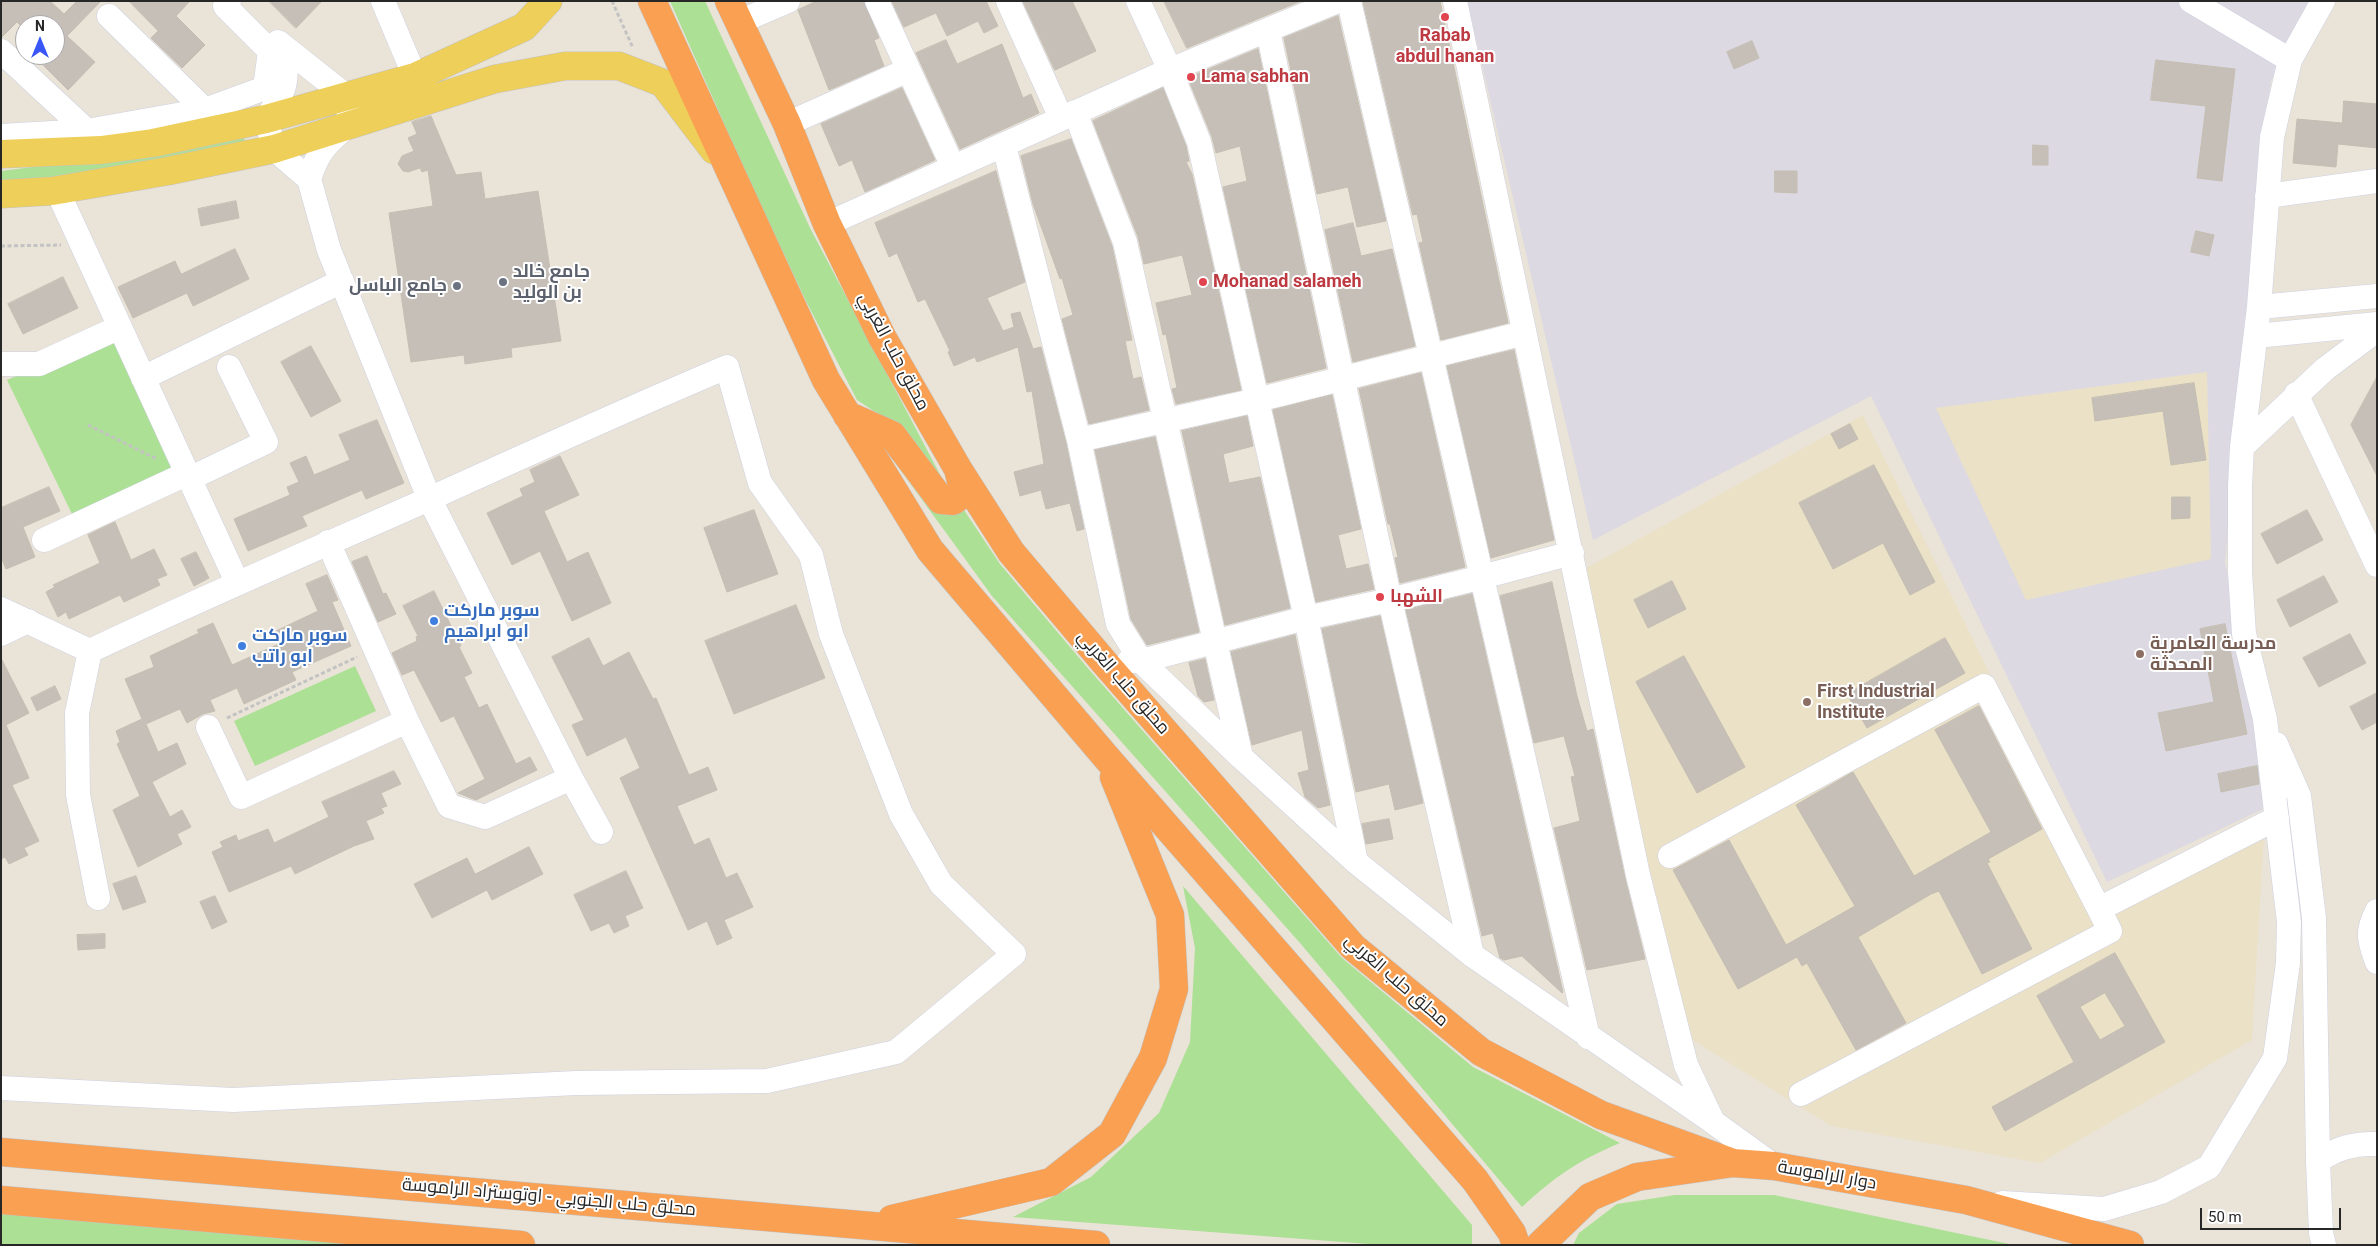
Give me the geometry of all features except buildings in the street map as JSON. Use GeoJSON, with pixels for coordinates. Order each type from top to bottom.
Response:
{"type":"FeatureCollection","features":[{"type":"Feature","properties":{"kind":"highway"},"geometry":{"type":"LineString","coordinates":[[652,1],[826,380],[930,550],[1106,757],[1475,1180],[1512,1233],[1516,1245]]}},
{"type":"Feature","properties":{"kind":"highway","name":"محلق حلب الغربي"},"geometry":{"type":"LineString","coordinates":[[734,12],[787,124],[827,224],[882,337],[958,469],[1011,552],[1104,662],[1353,948],[1481,1052],[1601,1115],[1733,1164]]}},
{"type":"Feature","properties":{"kind":"highway"},"geometry":{"type":"LineString","coordinates":[[847,415],[892,435],[941,500],[953,501],[964,493],[958,469]]}},
{"type":"Feature","properties":{"kind":"highway"},"geometry":{"type":"LineString","coordinates":[[871,1224],[1051,1182],[1112,1134],[1153,1058],[1174,989],[1170,915],[1106,757]]}},
{"type":"Feature","properties":{"kind":"highway","name":"محلق حلب الجنوبي - اوتوستراد الراموسة"},"geometry":{"type":"LineString","coordinates":[[1,1152],[871,1224],[1096,1245]]}},
{"type":"Feature","properties":{"kind":"highway","name":"دوار الراموسة"},"geometry":{"type":"LineString","coordinates":[[1540,1245],[1590,1197],[1637,1177],[1733,1164],[1774,1166],[1966,1200],[2131,1244]]}},
{"type":"Feature","properties":{"kind":"highway"},"geometry":{"type":"LineString","coordinates":[[1,1200],[512,1244]]}},
{"type":"Feature","properties":{"kind":"main road"},"geometry":{"type":"LineString","coordinates":[[1,154],[101,150],[153,143],[266,119],[415,77],[524,27],[548,1]]}},
{"type":"Feature","properties":{"kind":"main road"},"geometry":{"type":"LineString","coordinates":[[1,194],[57,190],[168,171],[274,149],[495,79],[565,66],[619,66],[663,83],[727,166]]}},
{"type":"Feature","properties":{"kind":"street"},"geometry":{"type":"LineString","coordinates":[[1,136],[87,131],[205,110],[265,88],[270,51],[225,6],[229,1]]}},
{"type":"Feature","properties":{"kind":"street"},"geometry":{"type":"LineString","coordinates":[[239,1],[282,45],[346,96],[350,124],[330,140],[316,156],[309,179],[329,250],[429,498],[571,778],[601,832]]}},
{"type":"Feature","properties":{"kind":"street"},"geometry":{"type":"LineString","coordinates":[[382,1],[415,77]]}},
{"type":"Feature","properties":{"kind":"street"},"geometry":{"type":"LineString","coordinates":[[734,12],[788,1]]}},
{"type":"Feature","properties":{"kind":"street"},"geometry":{"type":"LineString","coordinates":[[877,1],[953,167]]}},
{"type":"Feature","properties":{"kind":"street"},"geometry":{"type":"LineString","coordinates":[[1008,1],[1068,115],[1125,242],[1167,421],[1241,757]]}},
{"type":"Feature","properties":{"kind":"street"},"geometry":{"type":"LineString","coordinates":[[1138,1],[1170,70],[1199,142],[1306,618],[1356,862]]}},
{"type":"Feature","properties":{"kind":"street"},"geometry":{"type":"LineString","coordinates":[[827,224],[1170,70],[1268,32],[1338,1]]}},
{"type":"Feature","properties":{"kind":"street"},"geometry":{"type":"LineString","coordinates":[[1349,1],[1588,1038]]}},
{"type":"Feature","properties":{"kind":"street"},"geometry":{"type":"LineString","coordinates":[[1455,1],[1638,875],[1686,1065],[1713,1122]]}},
{"type":"Feature","properties":{"kind":"street"},"geometry":{"type":"LineString","coordinates":[[2191,1],[2290,60]]}},
{"type":"Feature","properties":{"kind":"street"},"geometry":{"type":"LineString","coordinates":[[1966,1200],[2104,1209],[2161,1192],[2209,1167],[2274,1058],[2288,963],[2289,922],[2265,719],[2244,634],[2240,572],[2240,486],[2242,446],[2259,307],[2272,137],[2290,60],[2323,1]]}},
{"type":"Feature","properties":{"kind":"street"},"geometry":{"type":"LineString","coordinates":[[109,16],[205,110]]}},
{"type":"Feature","properties":{"kind":"street"},"geometry":{"type":"LineString","coordinates":[[1268,32],[1390,600],[1472,955]]}},
{"type":"Feature","properties":{"kind":"street"},"geometry":{"type":"LineString","coordinates":[[282,45],[287,69],[283,93],[266,119],[274,149],[309,179]]}},
{"type":"Feature","properties":{"kind":"street"},"geometry":{"type":"LineString","coordinates":[[1,51],[87,131]]}},
{"type":"Feature","properties":{"kind":"street"},"geometry":{"type":"LineString","coordinates":[[787,124],[908,70]]}},
{"type":"Feature","properties":{"kind":"street"},"geometry":{"type":"LineString","coordinates":[[1004,146],[1079,440],[1118,624],[1141,661],[1241,757],[1356,862],[1472,955],[1588,1038],[1713,1122],[1774,1166]]}},
{"type":"Feature","properties":{"kind":"street"},"geometry":{"type":"LineString","coordinates":[[2267,196],[2377,181]]}},
{"type":"Feature","properties":{"kind":"street"},"geometry":{"type":"LineString","coordinates":[[57,190],[237,582]]}},
{"type":"Feature","properties":{"kind":"street"},"geometry":{"type":"LineString","coordinates":[[143,378],[342,281]]}},
{"type":"Feature","properties":{"kind":"street"},"geometry":{"type":"LineString","coordinates":[[2259,307],[2377,296]]}},
{"type":"Feature","properties":{"kind":"street"},"geometry":{"type":"LineString","coordinates":[[2256,336],[2377,324]]}},
{"type":"Feature","properties":{"kind":"street"},"geometry":{"type":"LineString","coordinates":[[1,364],[38,364],[120,327]]}},
{"type":"Feature","properties":{"kind":"street"},"geometry":{"type":"LineString","coordinates":[[2242,446],[2296,394],[2377,330]]}},
{"type":"Feature","properties":{"kind":"street"},"geometry":{"type":"LineString","coordinates":[[1079,440],[1257,400],[1342,377],[1524,333]]}},
{"type":"Feature","properties":{"kind":"street"},"geometry":{"type":"LineString","coordinates":[[44,540],[266,442],[229,367]]}},
{"type":"Feature","properties":{"kind":"street"},"geometry":{"type":"LineString","coordinates":[[1,1088],[233,1100],[576,1083],[766,1081],[896,1052],[1014,954],[941,884],[901,814],[831,634],[811,555],[760,483],[727,367],[612,415],[237,582],[90,651]]}},
{"type":"Feature","properties":{"kind":"street"},"geometry":{"type":"LineString","coordinates":[[2296,394],[2377,565]]}},
{"type":"Feature","properties":{"kind":"street"},"geometry":{"type":"LineString","coordinates":[[328,542],[407,721],[449,806],[485,817],[571,778]]}},
{"type":"Feature","properties":{"kind":"street"},"geometry":{"type":"LineString","coordinates":[[1104,662],[1141,661],[1306,618],[1482,578],[1572,553]]}},
{"type":"Feature","properties":{"kind":"street"},"geometry":{"type":"LineString","coordinates":[[1,608],[90,651]]}},
{"type":"Feature","properties":{"kind":"street"},"geometry":{"type":"LineString","coordinates":[[1,634],[28,621]]}},
{"type":"Feature","properties":{"kind":"street"},"geometry":{"type":"LineString","coordinates":[[90,651],[77,713],[78,795],[98,898]]}},
{"type":"Feature","properties":{"kind":"street"},"geometry":{"type":"LineString","coordinates":[[1670,856],[1984,686],[2110,931],[1801,1094]]}},
{"type":"Feature","properties":{"kind":"street"},"geometry":{"type":"LineString","coordinates":[[2265,719],[2299,796],[2314,918],[2318,1161],[2321,1233],[2324,1245]]}},
{"type":"Feature","properties":{"kind":"street"},"geometry":{"type":"LineString","coordinates":[[208,726],[241,796],[407,721]]}},
{"type":"Feature","properties":{"kind":"street"},"geometry":{"type":"LineString","coordinates":[[2099,909],[2277,818]]}},
{"type":"Feature","properties":{"kind":"street"},"geometry":{"type":"LineString","coordinates":[[2377,912],[2369,926],[2371,946],[2377,962]]}},
{"type":"Feature","properties":{"kind":"street"},"geometry":{"type":"LineString","coordinates":[[2318,1161],[2333,1151],[2357,1143],[2377,1144]]}},
{"type":"Feature","properties":{"kind":"path"},"geometry":{"type":"LineString","coordinates":[[1,246],[82,244]]}},
{"type":"Feature","properties":{"kind":"path"},"geometry":{"type":"LineString","coordinates":[[88,425],[187,476]]}},
{"type":"Feature","properties":{"kind":"path"},"geometry":{"type":"LineString","coordinates":[[208,726],[375,649]]}},
{"type":"Feature","properties":{"kind":"shaded area"},"geometry":{"type":"Polygon","coordinates":[[[1467,1],[2315,1],[2271,81],[2225,562],[2272,805],[2107,882],[1871,396],[1593,540],[1467,1]]]}},
{"type":"Feature","properties":{"kind":"shaded area"},"geometry":{"type":"Polygon","coordinates":[[[2207,372],[2211,559],[2026,600],[1936,408],[2207,372]]]}},
{"type":"Feature","properties":{"kind":"shaded area","name":"First Industrial Institute"},"geometry":{"type":"Polygon","coordinates":[[[1863,415],[2107,913],[2264,834],[2252,1040],[2040,1163],[1831,1126],[1678,1031],[1583,570],[1863,415]]]}},
{"type":"Feature","properties":{"kind":"green space"},"geometry":{"type":"Polygon","coordinates":[[[670,1],[705,1],[810,228],[945,484],[903,430],[857,400],[807,303],[753,189],[670,1]]]}},
{"type":"Feature","properties":{"kind":"green space"},"geometry":{"type":"Polygon","coordinates":[[[242,132],[245,141],[155,162],[94,173],[1,182],[1,171],[148,152],[242,132]]]}},
{"type":"Feature","properties":{"kind":"green space"},"geometry":{"type":"Polygon","coordinates":[[[111,335],[175,468],[73,516],[7,380],[111,335]]]}},
{"type":"Feature","properties":{"kind":"green space"},"geometry":{"type":"Polygon","coordinates":[[[892,450],[964,510],[1000,564],[1086,666],[1342,958],[1473,1067],[1620,1143],[1591,1156],[1568,1170],[1522,1207],[1300,943],[992,596],[888,453],[892,450]]]}},
{"type":"Feature","properties":{"kind":"green space"},"geometry":{"type":"Polygon","coordinates":[[[355,666],[376,711],[255,766],[234,721],[355,666]]]}},
{"type":"Feature","properties":{"kind":"green space"},"geometry":{"type":"Polygon","coordinates":[[[1183,886],[1472,1225],[1472,1245],[1382,1245],[1013,1217],[1091,1177],[1159,1113],[1190,1042],[1195,948],[1183,886]]]}},
{"type":"Feature","properties":{"kind":"green space"},"geometry":{"type":"Polygon","coordinates":[[[1675,1195],[1774,1195],[2014,1245],[1573,1245],[1579,1233],[1617,1204],[1675,1195]]]}},
{"type":"Feature","properties":{"kind":"green space"},"geometry":{"type":"Polygon","coordinates":[[[1,1214],[361,1245],[1,1245],[1,1214]]]}},
{"type":"Feature","properties":{"kind":"place","name":"Rabab abdul hanan"},"geometry":{"type":"Point","coordinates":[1445,17]}},
{"type":"Feature","properties":{"kind":"place","name":"Lama sabhan"},"geometry":{"type":"Point","coordinates":[1191,77]}},
{"type":"Feature","properties":{"kind":"place","name":"جامع خالد بن الوليد"},"geometry":{"type":"Point","coordinates":[503,282]}},
{"type":"Feature","properties":{"kind":"place","name":"Mohanad salameh"},"geometry":{"type":"Point","coordinates":[1203,282]}},
{"type":"Feature","properties":{"kind":"place","name":"جامع الباسل"},"geometry":{"type":"Point","coordinates":[457,286]}},
{"type":"Feature","properties":{"kind":"place","name":"الشهبا"},"geometry":{"type":"Point","coordinates":[1380,597]}},
{"type":"Feature","properties":{"kind":"place","name":"سوبر ماركت ابو ابراهيم"},"geometry":{"type":"Point","coordinates":[434,621]}},
{"type":"Feature","properties":{"kind":"place","name":"سوبر ماركت ابو راتب"},"geometry":{"type":"Point","coordinates":[242,646]}},
{"type":"Feature","properties":{"kind":"place","name":"مدرسة العامرية المحدثة"},"geometry":{"type":"Point","coordinates":[2140,654]}},
{"type":"Feature","properties":{"kind":"place","name":"First Industrial Institute"},"geometry":{"type":"Point","coordinates":[1807,702]}}]}
